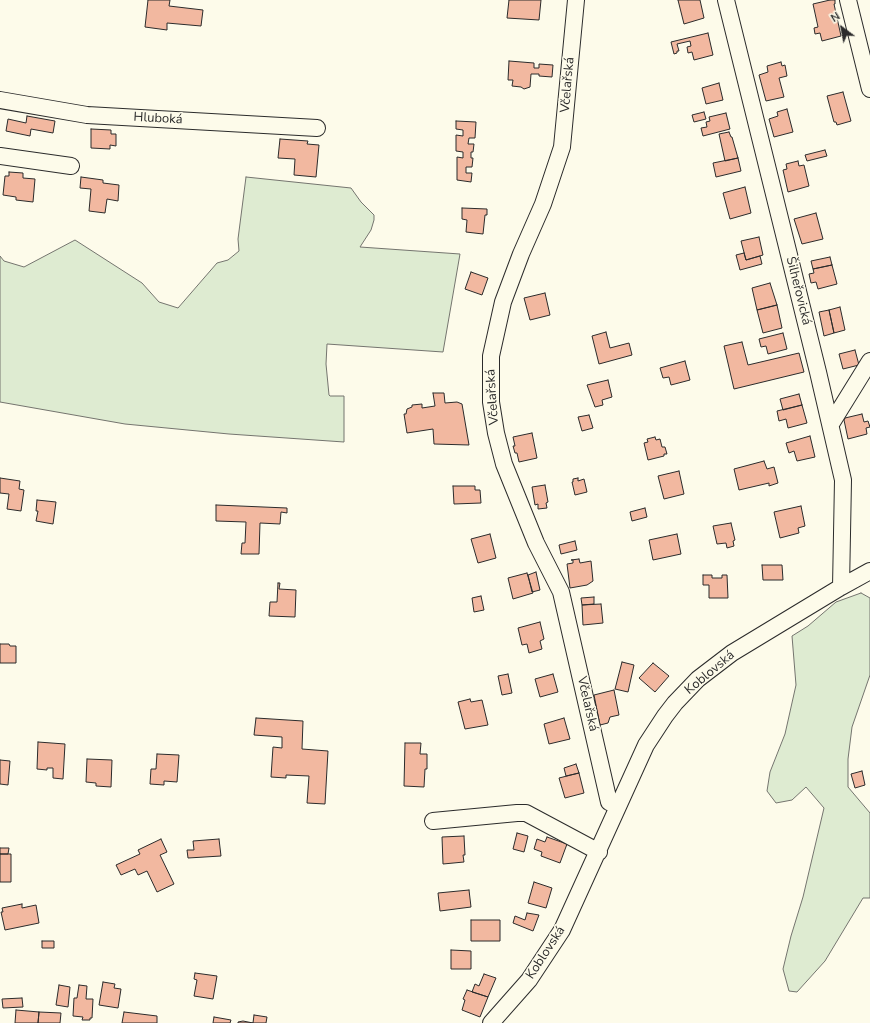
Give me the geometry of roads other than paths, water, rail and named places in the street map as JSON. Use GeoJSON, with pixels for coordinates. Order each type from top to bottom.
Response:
{"type":"FeatureCollection","features":[{"type":"Feature","properties":{"kind":"street","name":"Včelařská"},"geometry":{"type":"LineString","coordinates":[[576,0],[562,148],[543,204],[521,254],[503,302],[491,356],[491,402],[496,433],[504,464],[536,543],[561,592],[609,802],[617,806]]}},
{"type":"Feature","properties":{"kind":"street","name":"Šilheřovická"},"geometry":{"type":"LineString","coordinates":[[726,0],[831,424],[842,480],[841,586]]}},
{"type":"Feature","properties":{"kind":"street"},"geometry":{"type":"LineString","coordinates":[[848,0],[866,55],[870,89]]}},
{"type":"Feature","properties":{"kind":"street","name":"Hluboká"},"geometry":{"type":"LineString","coordinates":[[0,100],[87,115],[317,128]]}},
{"type":"Feature","properties":{"kind":"street"},"geometry":{"type":"LineString","coordinates":[[0,156],[71,166]]}},
{"type":"Feature","properties":{"kind":"street"},"geometry":{"type":"LineString","coordinates":[[831,424],[870,361]]}},
{"type":"Feature","properties":{"kind":"street","name":"Koblovská"},"geometry":{"type":"LineString","coordinates":[[491,1023],[529,980],[562,930],[599,852],[617,806],[646,745],[675,703],[698,679],[732,653],[841,586],[870,571]]}},
{"type":"Feature","properties":{"kind":"street"},"geometry":{"type":"LineString","coordinates":[[433,821],[526,813],[599,852]]}}]}
